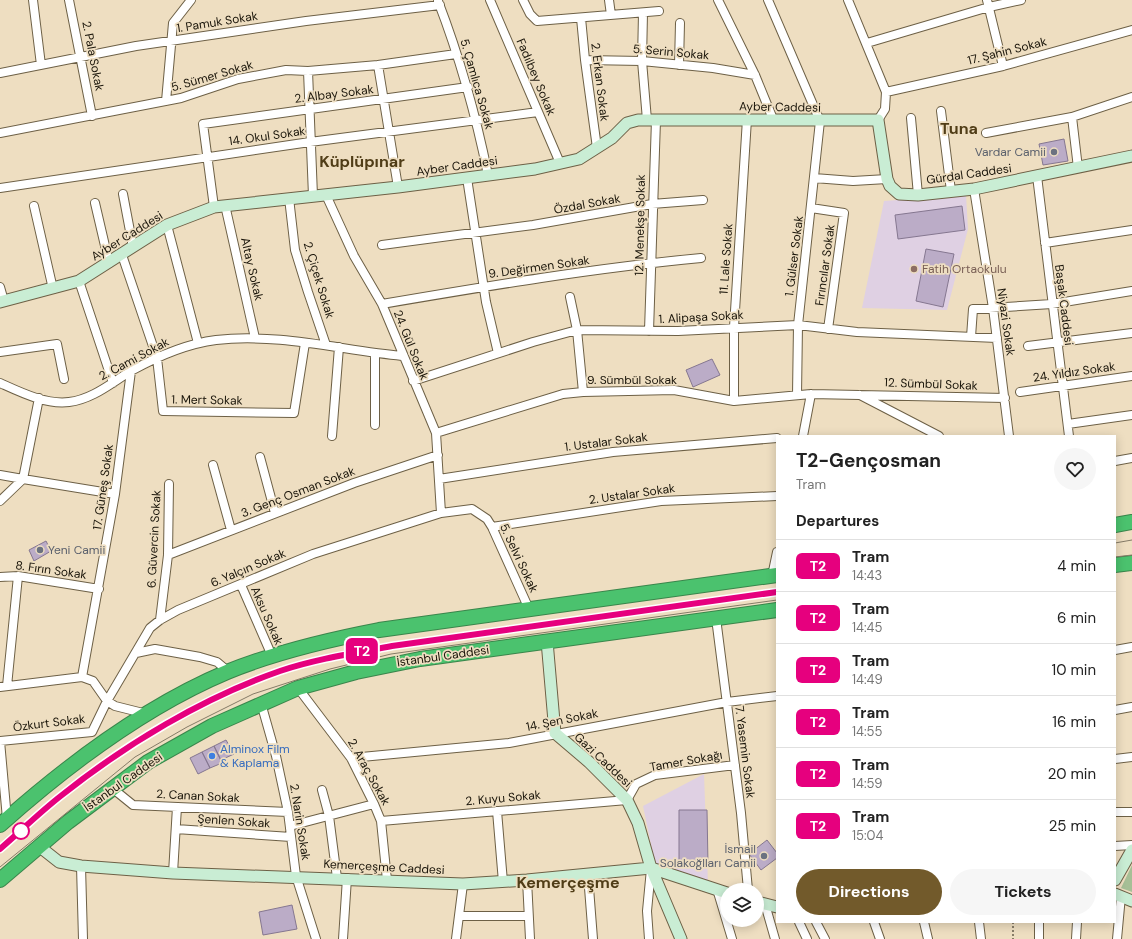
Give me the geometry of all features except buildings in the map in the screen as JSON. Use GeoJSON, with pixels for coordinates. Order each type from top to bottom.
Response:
{"type":"FeatureCollection","features":[{"type":"Feature","properties":{"kind":"highway"},"geometry":{"type":"LineString","coordinates":[[1116,525],[1132,522]]}},
{"type":"Feature","properties":{"kind":"highway"},"geometry":{"type":"LineString","coordinates":[[1116,565],[1132,563]]}},
{"type":"Feature","properties":{"kind":"highway"},"geometry":{"type":"LineString","coordinates":[[4,822],[45,785],[148,714],[191,689],[229,672],[272,656],[319,643],[378,630],[774,575]]}},
{"type":"Feature","properties":{"kind":"highway","name":"İstanbul Caddesi"},"geometry":{"type":"LineString","coordinates":[[0,880],[68,822],[148,762],[212,726],[261,703],[298,688],[387,665],[548,641],[776,610]]}},
{"type":"Feature","properties":{"kind":"main road","name":"Ayber Caddesi"},"geometry":{"type":"LineString","coordinates":[[2,302],[79,281],[167,225],[219,206],[398,187],[488,175],[560,163],[579,159],[612,138],[627,123],[638,120],[878,120]]}},
{"type":"Feature","properties":{"kind":"main road"},"geometry":{"type":"LineString","coordinates":[[878,120],[887,179]]}},
{"type":"Feature","properties":{"kind":"main road","name":"Gürdal Caddesi"},"geometry":{"type":"LineString","coordinates":[[887,179],[890,186],[899,194],[918,195],[974,189],[1132,156]]}},
{"type":"Feature","properties":{"kind":"main road"},"geometry":{"type":"LineString","coordinates":[[548,641],[555,733]]}},
{"type":"Feature","properties":{"kind":"main road","name":"Gazi Caddesi"},"geometry":{"type":"LineString","coordinates":[[555,733],[589,762],[627,800],[638,823],[651,868],[681,939]]}},
{"type":"Feature","properties":{"kind":"main road","name":"Kemerçeşme Caddesi"},"geometry":{"type":"LineString","coordinates":[[40,847],[59,862],[81,866],[173,872],[463,884],[588,875],[651,868],[720,890]]}},
{"type":"Feature","properties":{"kind":"main road"},"geometry":{"type":"LineString","coordinates":[[1116,878],[1132,850]]}},
{"type":"Feature","properties":{"kind":"main road"},"geometry":{"type":"LineString","coordinates":[[1118,895],[1132,901]]}},
{"type":"Feature","properties":{"kind":"main road"},"geometry":{"type":"LineString","coordinates":[[764,904],[776,907]]}},
{"type":"Feature","properties":{"kind":"street"},"geometry":{"type":"LineString","coordinates":[[33,0],[41,65]]}},
{"type":"Feature","properties":{"kind":"street","name":"2. Pala Sokak"},"geometry":{"type":"LineString","coordinates":[[69,0],[92,116]]}},
{"type":"Feature","properties":{"kind":"street"},"geometry":{"type":"LineString","coordinates":[[166,101],[170,42],[173,23],[191,0]]}},
{"type":"Feature","properties":{"kind":"street","name":"Fadılbey Sokak"},"geometry":{"type":"LineString","coordinates":[[490,0],[560,163]]}},
{"type":"Feature","properties":{"kind":"street"},"geometry":{"type":"LineString","coordinates":[[523,0],[530,14],[537,21],[659,11]]}},
{"type":"Feature","properties":{"kind":"street"},"geometry":{"type":"LineString","coordinates":[[609,0],[610,15]]}},
{"type":"Feature","properties":{"kind":"street"},"geometry":{"type":"LineString","coordinates":[[718,0],[755,75],[773,119]]}},
{"type":"Feature","properties":{"kind":"street"},"geometry":{"type":"LineString","coordinates":[[768,0],[820,121]]}},
{"type":"Feature","properties":{"kind":"street"},"geometry":{"type":"LineString","coordinates":[[848,0],[886,92],[885,109],[878,120]]}},
{"type":"Feature","properties":{"kind":"street"},"geometry":{"type":"LineString","coordinates":[[867,43],[988,4],[1021,0]]}},
{"type":"Feature","properties":{"kind":"street","name":"1. Pamuk Sokak"},"geometry":{"type":"LineString","coordinates":[[0,73],[81,57],[170,42],[439,2]]}},
{"type":"Feature","properties":{"kind":"street","name":"5. Çamlıca Sokak"},"geometry":{"type":"LineString","coordinates":[[439,2],[468,87],[477,121],[488,175]]}},
{"type":"Feature","properties":{"kind":"street"},"geometry":{"type":"LineString","coordinates":[[988,4],[1003,66]]}},
{"type":"Feature","properties":{"kind":"street","name":"12. Menekşe Sokak"},"geometry":{"type":"LineString","coordinates":[[643,13],[642,61],[652,120],[652,263],[649,331]]}},
{"type":"Feature","properties":{"kind":"street","name":"2. Erkan Sokak"},"geometry":{"type":"LineString","coordinates":[[581,18],[584,60],[597,148]]}},
{"type":"Feature","properties":{"kind":"street"},"geometry":{"type":"LineString","coordinates":[[679,65],[680,23]]}},
{"type":"Feature","properties":{"kind":"street","name":"17. Şahin Sokak"},"geometry":{"type":"LineString","coordinates":[[886,92],[1003,66],[1132,30]]}},
{"type":"Feature","properties":{"kind":"street","name":"5. Sümer Sokak"},"geometry":{"type":"LineString","coordinates":[[0,133],[166,101],[238,79],[286,70],[308,71],[378,65],[456,54]]}},
{"type":"Feature","properties":{"kind":"street","name":"5. Serin Sokak"},"geometry":{"type":"LineString","coordinates":[[584,60],[642,61],[755,75]]}},
{"type":"Feature","properties":{"kind":"street"},"geometry":{"type":"LineString","coordinates":[[378,65],[398,187]]}},
{"type":"Feature","properties":{"kind":"street"},"geometry":{"type":"LineString","coordinates":[[308,71],[313,196]]}},
{"type":"Feature","properties":{"kind":"street","name":"2. Albay Sokak"},"geometry":{"type":"LineString","coordinates":[[203,124],[384,100],[468,87]]}},
{"type":"Feature","properties":{"kind":"street"},"geometry":{"type":"LineString","coordinates":[[986,133],[1072,117],[1132,97]]}},
{"type":"Feature","properties":{"kind":"street"},"geometry":{"type":"LineString","coordinates":[[941,111],[951,191]]}},
{"type":"Feature","properties":{"kind":"street","name":"14. Okul Sokak"},"geometry":{"type":"LineString","coordinates":[[0,188],[310,142],[538,112]]}},
{"type":"Feature","properties":{"kind":"street"},"geometry":{"type":"LineString","coordinates":[[1072,117],[1078,168]]}},
{"type":"Feature","properties":{"kind":"street"},"geometry":{"type":"LineString","coordinates":[[911,118],[918,195]]}},
{"type":"Feature","properties":{"kind":"street","name":"11. Lale Sokak"},"geometry":{"type":"LineString","coordinates":[[734,401],[734,327],[747,119]]}},
{"type":"Feature","properties":{"kind":"street","name":"1. Gülser Sokak"},"geometry":{"type":"LineString","coordinates":[[797,395],[798,325],[820,121]]}},
{"type":"Feature","properties":{"kind":"street","name":"Altay Sokak"},"geometry":{"type":"LineString","coordinates":[[203,124],[206,157],[255,338]]}},
{"type":"Feature","properties":{"kind":"street","name":"Başak Caddesi"},"geometry":{"type":"LineString","coordinates":[[1037,176],[1069,435]]}},
{"type":"Feature","properties":{"kind":"street"},"geometry":{"type":"LineString","coordinates":[[467,178],[484,287],[498,353]]}},
{"type":"Feature","properties":{"kind":"street"},"geometry":{"type":"LineString","coordinates":[[814,178],[853,181],[887,179]]}},
{"type":"Feature","properties":{"kind":"street","name":"Niyazi Sokak"},"geometry":{"type":"LineString","coordinates":[[974,189],[993,308],[1009,435]]}},
{"type":"Feature","properties":{"kind":"street"},"geometry":{"type":"LineString","coordinates":[[123,194],[133,247]]}},
{"type":"Feature","properties":{"kind":"street","name":"24. Gül Sokak"},"geometry":{"type":"LineString","coordinates":[[326,195],[354,256],[382,304],[402,356],[436,433],[441,513]]}},
{"type":"Feature","properties":{"kind":"street","name":"2. Çiçek Sokak"},"geometry":{"type":"LineString","coordinates":[[289,198],[295,250],[326,345]]}},
{"type":"Feature","properties":{"kind":"street","name":"Özdal Sokak"},"geometry":{"type":"LineString","coordinates":[[382,245],[533,225],[652,204],[702,200]]}},
{"type":"Feature","properties":{"kind":"street"},"geometry":{"type":"LineString","coordinates":[[95,203],[109,263]]}},
{"type":"Feature","properties":{"kind":"street"},"geometry":{"type":"LineString","coordinates":[[34,206],[53,289]]}},
{"type":"Feature","properties":{"kind":"street","name":"Fırıncılar Sokak"},"geometry":{"type":"LineString","coordinates":[[811,208],[844,213],[828,329]]}},
{"type":"Feature","properties":{"kind":"street"},"geometry":{"type":"LineString","coordinates":[[167,225],[198,343]]}},
{"type":"Feature","properties":{"kind":"street"},"geometry":{"type":"LineString","coordinates":[[1045,243],[1132,230]]}},
{"type":"Feature","properties":{"kind":"street","name":"1. Mert Sokak"},"geometry":{"type":"LineString","coordinates":[[122,255],[157,358],[163,410],[294,414],[305,343]]}},
{"type":"Feature","properties":{"kind":"street","name":"9. Değirmen Sokak"},"geometry":{"type":"LineString","coordinates":[[382,304],[484,287],[652,263],[701,258]]}},
{"type":"Feature","properties":{"kind":"street"},"geometry":{"type":"LineString","coordinates":[[79,281],[112,383]]}},
{"type":"Feature","properties":{"kind":"street"},"geometry":{"type":"LineString","coordinates":[[0,287],[2,302]]}},
{"type":"Feature","properties":{"kind":"street"},"geometry":{"type":"LineString","coordinates":[[971,337],[973,309],[1052,304],[1132,291]]}},
{"type":"Feature","properties":{"kind":"street"},"geometry":{"type":"LineString","coordinates":[[570,296],[577,330],[583,392]]}},
{"type":"Feature","properties":{"kind":"street","name":"1. Alipaşa Sokak"},"geometry":{"type":"LineString","coordinates":[[413,381],[498,353],[577,330],[678,331],[798,325],[857,332],[997,338]]}},
{"type":"Feature","properties":{"kind":"street"},"geometry":{"type":"LineString","coordinates":[[1028,346],[1132,333]]}},
{"type":"Feature","properties":{"kind":"street","name":"2. Cami Sokak"},"geometry":{"type":"LineString","coordinates":[[0,383],[39,398],[56,402],[69,402],[92,395],[131,371],[177,349],[198,343],[255,338],[326,345],[375,354],[402,356]]}},
{"type":"Feature","properties":{"kind":"street"},"geometry":{"type":"LineString","coordinates":[[0,352],[57,344],[64,379]]}},
{"type":"Feature","properties":{"kind":"street"},"geometry":{"type":"LineString","coordinates":[[332,436],[338,347]]}},
{"type":"Feature","properties":{"kind":"street"},"geometry":{"type":"LineString","coordinates":[[375,354],[375,425]]}},
{"type":"Feature","properties":{"kind":"street","name":"17. Güneş Sokak"},"geometry":{"type":"LineString","coordinates":[[82,677],[115,494],[131,371]]}},
{"type":"Feature","properties":{"kind":"street","name":"24. Yıldız Sokak"},"geometry":{"type":"LineString","coordinates":[[1020,392],[1132,376]]}},
{"type":"Feature","properties":{"kind":"street","name":"9. Sümbül Sokak"},"geometry":{"type":"LineString","coordinates":[[436,433],[562,394],[583,392],[674,390],[734,401],[811,394],[857,394]]}},
{"type":"Feature","properties":{"kind":"street"},"geometry":{"type":"LineString","coordinates":[[803,435],[811,394]]}},
{"type":"Feature","properties":{"kind":"street"},"geometry":{"type":"LineString","coordinates":[[857,394],[936,435]]}},
{"type":"Feature","properties":{"kind":"street","name":"12. Sümbül Sokak"},"geometry":{"type":"LineString","coordinates":[[857,394],[1005,398]]}},
{"type":"Feature","properties":{"kind":"street"},"geometry":{"type":"LineString","coordinates":[[0,501],[23,480],[39,398]]}},
{"type":"Feature","properties":{"kind":"street"},"geometry":{"type":"LineString","coordinates":[[1068,424],[1132,415]]}},
{"type":"Feature","properties":{"kind":"street","name":"1. Ustalar Sokak"},"geometry":{"type":"LineString","coordinates":[[440,479],[613,452],[776,438]]}},
{"type":"Feature","properties":{"kind":"street","name":"3. Genç Osman Sokak"},"geometry":{"type":"LineString","coordinates":[[168,555],[354,483],[438,455]]}},
{"type":"Feature","properties":{"kind":"street"},"geometry":{"type":"LineString","coordinates":[[260,457],[275,513]]}},
{"type":"Feature","properties":{"kind":"street"},"geometry":{"type":"LineString","coordinates":[[1116,461],[1132,458]]}},
{"type":"Feature","properties":{"kind":"street"},"geometry":{"type":"LineString","coordinates":[[213,465],[231,530]]}},
{"type":"Feature","properties":{"kind":"street"},"geometry":{"type":"LineString","coordinates":[[0,475],[115,494]]}},
{"type":"Feature","properties":{"kind":"street","name":"6. Güvercin Sokak"},"geometry":{"type":"LineString","coordinates":[[160,620],[168,555],[169,484]]}},
{"type":"Feature","properties":{"kind":"street","name":"2. Ustalar Sokak"},"geometry":{"type":"LineString","coordinates":[[492,528],[660,500],[776,496]]}},
{"type":"Feature","properties":{"kind":"street","name":"5. Selvi Sokak"},"geometry":{"type":"LineString","coordinates":[[441,513],[472,509],[487,519],[529,609]]}},
{"type":"Feature","properties":{"kind":"street","name":"6. Yalçın Sokak"},"geometry":{"type":"LineString","coordinates":[[107,701],[150,628],[160,620],[178,610],[313,554],[441,513]]}},
{"type":"Feature","properties":{"kind":"street"},"geometry":{"type":"LineString","coordinates":[[774,575],[776,560]]}},
{"type":"Feature","properties":{"kind":"street","name":"8. Fırın Sokak"},"geometry":{"type":"LineString","coordinates":[[0,576],[18,576],[99,589]]}},
{"type":"Feature","properties":{"kind":"street"},"geometry":{"type":"LineString","coordinates":[[18,576],[4,687],[82,677],[93,681],[107,701],[115,706],[148,714]]}},
{"type":"Feature","properties":{"kind":"street","name":"Aksu Sokak"},"geometry":{"type":"LineString","coordinates":[[241,585],[272,656]]}},
{"type":"Feature","properties":{"kind":"street","name":"7. Yasemin Sokak"},"geometry":{"type":"LineString","coordinates":[[716,618],[735,764],[747,883]]}},
{"type":"Feature","properties":{"kind":"street"},"geometry":{"type":"LineString","coordinates":[[1116,650],[1132,647]]}},
{"type":"Feature","properties":{"kind":"street"},"geometry":{"type":"LineString","coordinates":[[136,653],[155,648],[200,657],[217,662],[229,672]]}},
{"type":"Feature","properties":{"kind":"street","name":"2. Araç Sokak"},"geometry":{"type":"LineString","coordinates":[[298,688],[351,758],[374,804],[381,821],[387,880]]}},
{"type":"Feature","properties":{"kind":"street","name":"14. Şen Sokak"},"geometry":{"type":"LineString","coordinates":[[351,758],[509,743],[555,733],[727,702],[776,696]]}},
{"type":"Feature","properties":{"kind":"street","name":"Özkurt Sokak"},"geometry":{"type":"LineString","coordinates":[[0,741],[92,732],[107,701]]}},
{"type":"Feature","properties":{"kind":"street","name":"2. Narin Sokak"},"geometry":{"type":"LineString","coordinates":[[261,703],[276,756],[288,812],[296,876],[316,939]]}},
{"type":"Feature","properties":{"kind":"street"},"geometry":{"type":"LineString","coordinates":[[1116,710],[1132,707]]}},
{"type":"Feature","properties":{"kind":"street"},"geometry":{"type":"LineString","coordinates":[[0,741],[4,822]]}},
{"type":"Feature","properties":{"kind":"street"},"geometry":{"type":"LineString","coordinates":[[1116,759],[1132,757]]}},
{"type":"Feature","properties":{"kind":"street","name":"Tamer Sokağı"},"geometry":{"type":"LineString","coordinates":[[627,800],[636,784],[655,776],[735,764]]}},
{"type":"Feature","properties":{"kind":"street","name":"2. Canan Sokak"},"geometry":{"type":"LineString","coordinates":[[112,788],[133,805],[288,812]]}},
{"type":"Feature","properties":{"kind":"street"},"geometry":{"type":"LineString","coordinates":[[322,790],[342,878],[343,939]]}},
{"type":"Feature","properties":{"kind":"street","name":"2. Kuyu Sokak"},"geometry":{"type":"LineString","coordinates":[[381,821],[627,800]]}},
{"type":"Feature","properties":{"kind":"street"},"geometry":{"type":"LineString","coordinates":[[290,826],[374,804]]}},
{"type":"Feature","properties":{"kind":"street"},"geometry":{"type":"LineString","coordinates":[[173,872],[177,807]]}},
{"type":"Feature","properties":{"kind":"street"},"geometry":{"type":"LineString","coordinates":[[497,811],[504,882]]}},
{"type":"Feature","properties":{"kind":"street"},"geometry":{"type":"LineString","coordinates":[[1116,812],[1132,812]]}},
{"type":"Feature","properties":{"kind":"street","name":"Şenlen Sokak"},"geometry":{"type":"LineString","coordinates":[[176,829],[291,837]]}},
{"type":"Feature","properties":{"kind":"street"},"geometry":{"type":"LineString","coordinates":[[1116,846],[1132,845]]}},
{"type":"Feature","properties":{"kind":"street"},"geometry":{"type":"LineString","coordinates":[[81,866],[83,939]]}},
{"type":"Feature","properties":{"kind":"street"},"geometry":{"type":"LineString","coordinates":[[649,939],[647,911],[651,868]]}},
{"type":"Feature","properties":{"kind":"street"},"geometry":{"type":"LineString","coordinates":[[588,875],[593,939]]}},
{"type":"Feature","properties":{"kind":"street"},"geometry":{"type":"LineString","coordinates":[[527,880],[530,939]]}},
{"type":"Feature","properties":{"kind":"street"},"geometry":{"type":"LineString","coordinates":[[456,939],[463,884]]}},
{"type":"Feature","properties":{"kind":"street"},"geometry":{"type":"LineString","coordinates":[[1116,939],[1118,895]]}},
{"type":"Feature","properties":{"kind":"street"},"geometry":{"type":"LineString","coordinates":[[764,911],[775,939]]}},
{"type":"Feature","properties":{"kind":"street"},"geometry":{"type":"LineString","coordinates":[[459,916],[528,916]]}},
{"type":"Feature","properties":{"kind":"street"},"geometry":{"type":"LineString","coordinates":[[799,923],[807,939]]}},
{"type":"Feature","properties":{"kind":"street"},"geometry":{"type":"LineString","coordinates":[[817,923],[825,939]]}},
{"type":"Feature","properties":{"kind":"street"},"geometry":{"type":"LineString","coordinates":[[874,923],[880,939]]}},
{"type":"Feature","properties":{"kind":"street"},"geometry":{"type":"LineString","coordinates":[[924,923],[928,939]]}},
{"type":"Feature","properties":{"kind":"street"},"geometry":{"type":"LineString","coordinates":[[979,923],[981,939]]}},
{"type":"Feature","properties":{"kind":"street"},"geometry":{"type":"LineString","coordinates":[[1039,923],[1039,939]]}},
{"type":"Feature","properties":{"kind":"street"},"geometry":{"type":"LineString","coordinates":[[1076,939],[1077,923]]}},
{"type":"Feature","properties":{"kind":"street"},"geometry":{"type":"LineString","coordinates":[[730,927],[732,939]]}},
{"type":"Feature","properties":{"kind":"path"},"geometry":{"type":"LineString","coordinates":[[1013,923],[1013,939]]}},
{"type":"Feature","properties":{"kind":"shaded area","name":"Fatih Ortaokulu"},"geometry":{"type":"Polygon","coordinates":[[[966,195],[968,229],[947,310],[862,308],[884,201],[966,195]]]}},
{"type":"Feature","properties":{"kind":"shaded area"},"geometry":{"type":"Polygon","coordinates":[[[704,774],[708,884],[655,864],[643,806],[704,774]]]}},
{"type":"Feature","properties":{"kind":"green space"},"geometry":{"type":"Polygon","coordinates":[[[1132,865],[1132,892],[1121,888],[1132,865]]]}},
{"type":"Feature","properties":{"kind":"tram line"},"geometry":{"type":"LineString","coordinates":[[1116,543],[1132,540]]}},
{"type":"Feature","properties":{"kind":"tram line"},"geometry":{"type":"LineString","coordinates":[[1116,557],[1132,555]]}},
{"type":"Feature","properties":{"kind":"tram line"},"geometry":{"type":"LineString","coordinates":[[0,849],[62,795],[139,740],[193,709],[251,682],[280,671],[322,660],[392,645],[776,592]]}},
{"type":"Feature","properties":{"kind":"tram line","name":"T2"},"geometry":{"type":"LineString","coordinates":[[0,849],[60,796],[114,756],[164,725],[201,706],[280,671],[330,657],[392,646],[776,592]]}},
{"type":"Feature","properties":{"kind":"tram line"},"geometry":{"type":"LineString","coordinates":[[0,867],[135,757],[187,727],[253,694],[330,669],[391,654],[776,600]]}},
{"type":"Feature","properties":{"kind":"place","name":"Vardar Camii"},"geometry":{"type":"Point","coordinates":[1054,152]}},
{"type":"Feature","properties":{"kind":"place","name":"Fatih Ortaokulu"},"geometry":{"type":"Point","coordinates":[914,269]}},
{"type":"Feature","properties":{"kind":"place","name":"Yeni Camii"},"geometry":{"type":"Point","coordinates":[40,550]}},
{"type":"Feature","properties":{"kind":"place","name":"Alminox Film & Kaplama"},"geometry":{"type":"Point","coordinates":[212,756]}},
{"type":"Feature","properties":{"kind":"place","name":"İsmail Solakoğlları Camii"},"geometry":{"type":"Point","coordinates":[764,856]}},
{"type":"Feature","properties":{"kind":"district","name":"Tuna"},"geometry":{"type":"Point","coordinates":[959,128]}},
{"type":"Feature","properties":{"kind":"district","name":"Küplüpınar"},"geometry":{"type":"Point","coordinates":[362,161]}},
{"type":"Feature","properties":{"kind":"district","name":"Kemerçeşme"},"geometry":{"type":"Point","coordinates":[568,882]}}]}
